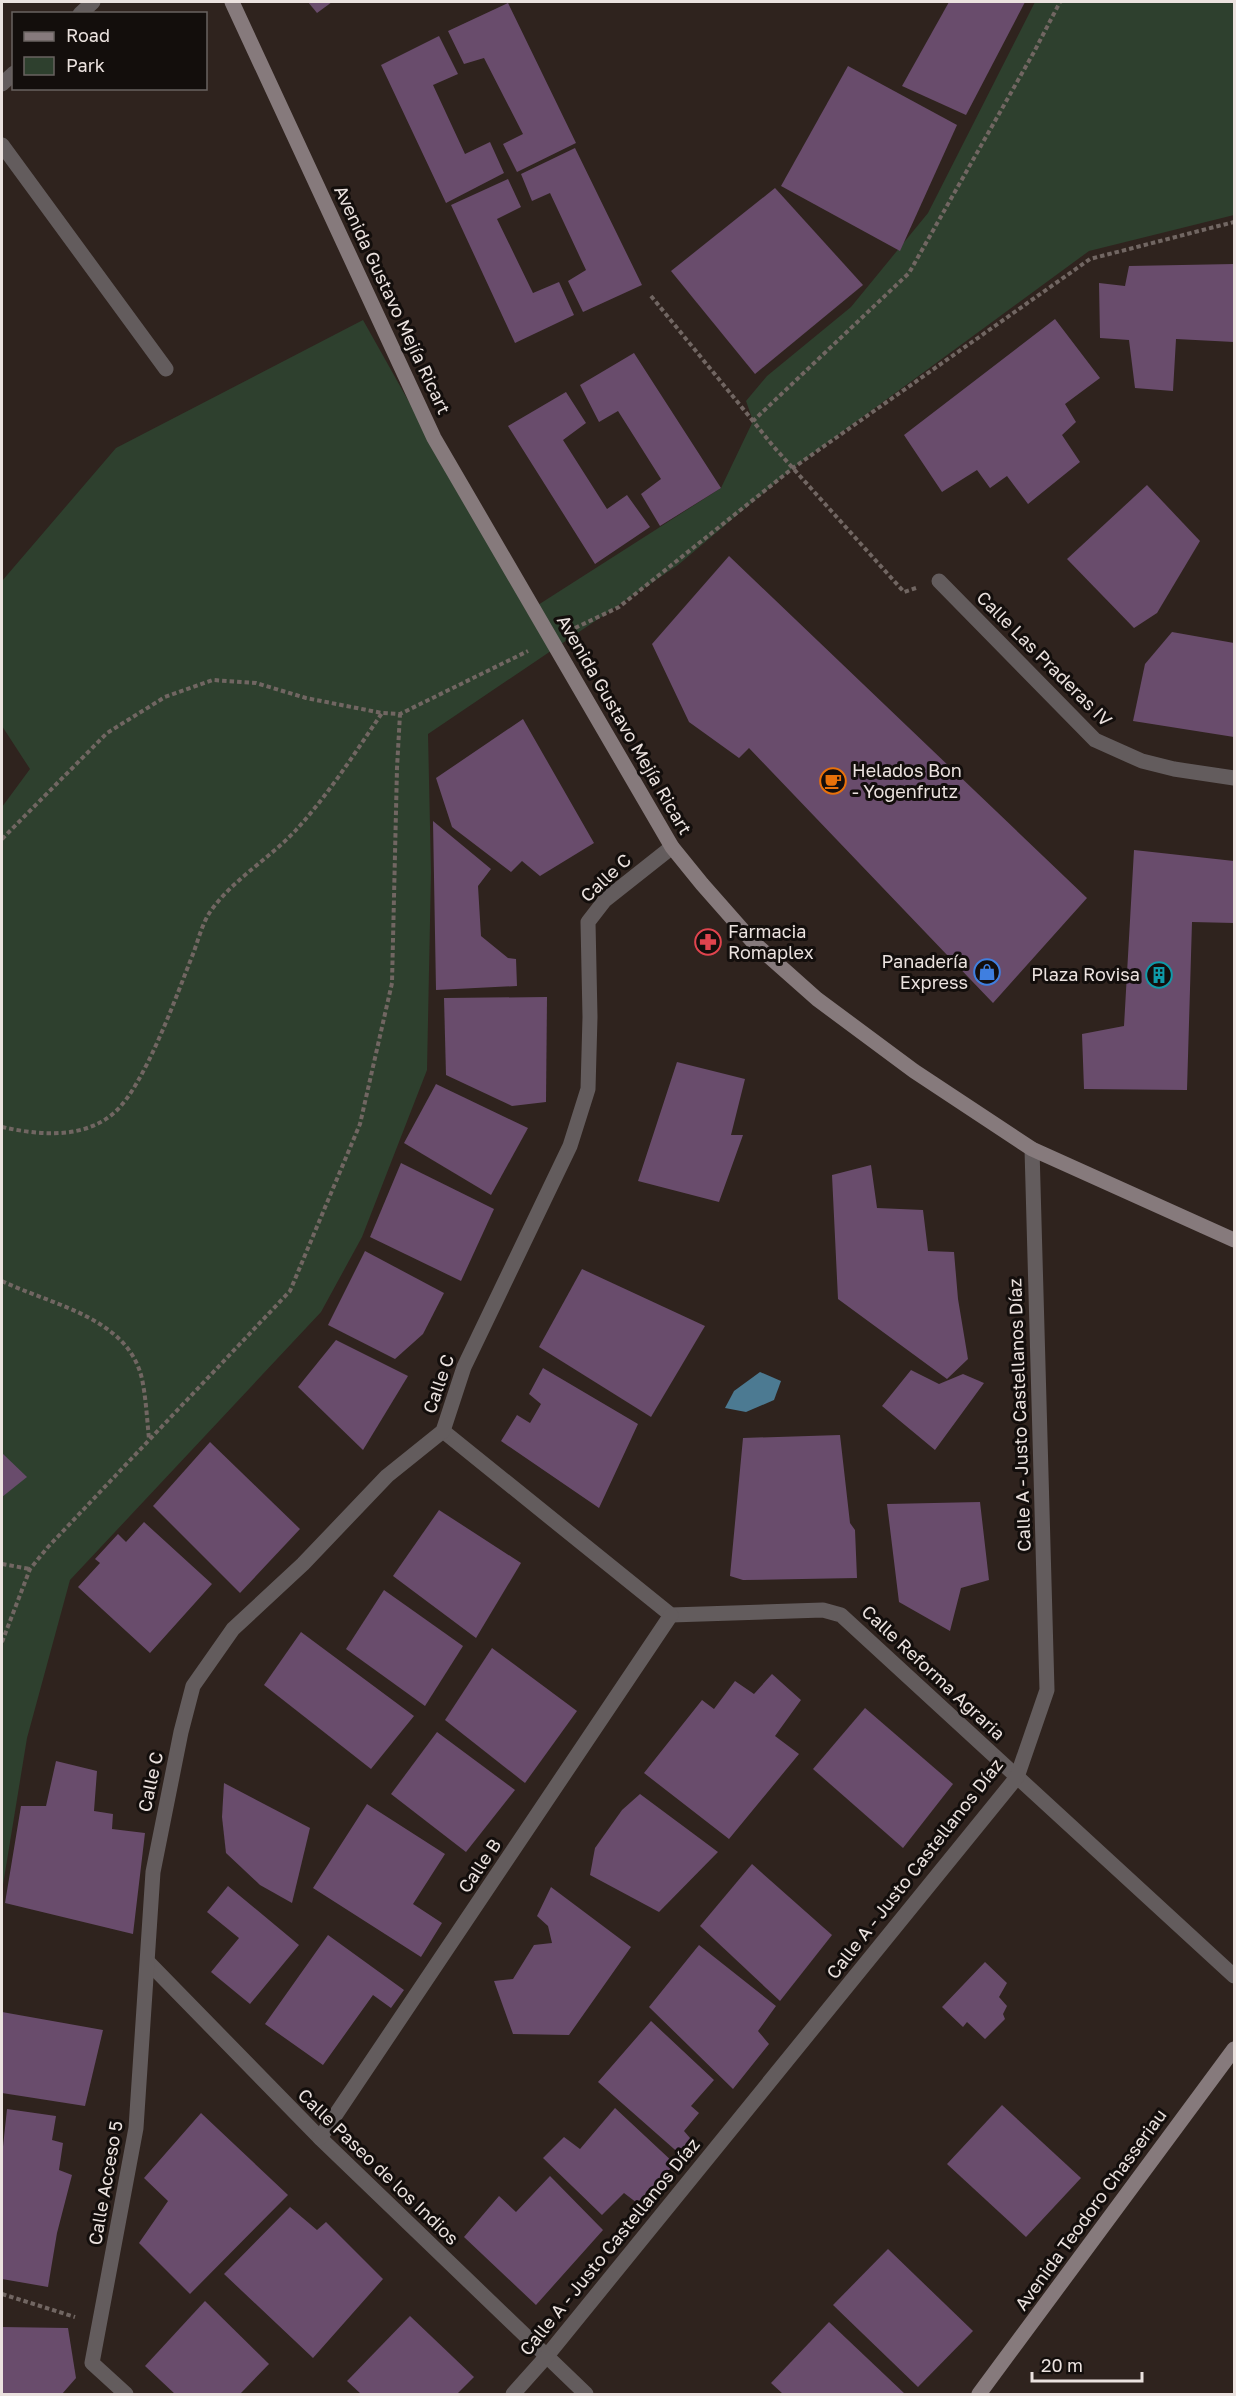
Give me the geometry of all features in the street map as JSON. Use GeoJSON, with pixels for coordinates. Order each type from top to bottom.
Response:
{"type":"FeatureCollection","features":[{"type":"Feature","properties":{"kind":"street","name":"Avenida Gustavo Mejía Ricart"},"geometry":{"type":"LineString","coordinates":[[232,2],[434,438],[672,847],[702,885],[754,943],[817,999],[914,1071],[1032,1149],[1234,1240]]}},
{"type":"Feature","properties":{"kind":"street"},"geometry":{"type":"LineString","coordinates":[[2,145],[166,369]]}},
{"type":"Feature","properties":{"kind":"street","name":"Calle Las Praderas IV"},"geometry":{"type":"LineString","coordinates":[[939,581],[1095,741],[1142,761],[1174,769],[1234,778]]}},
{"type":"Feature","properties":{"kind":"street","name":"Calle C"},"geometry":{"type":"LineString","coordinates":[[148,1962],[153,1872],[193,1686],[232,1629],[303,1564],[387,1476],[444,1431],[464,1367],[570,1146],[588,1089],[590,1017],[588,921],[605,900],[672,847]]}},
{"type":"Feature","properties":{"kind":"street","name":"Calle A - Justo Castellanos Díaz"},"geometry":{"type":"LineString","coordinates":[[513,2394],[546,2357],[1017,1777],[1047,1690],[1032,1149]]}},
{"type":"Feature","properties":{"kind":"street"},"geometry":{"type":"LineString","coordinates":[[444,1431],[671,1615]]}},
{"type":"Feature","properties":{"kind":"street","name":"Calle Reforma Agraria"},"geometry":{"type":"LineString","coordinates":[[671,1615],[823,1610],[841,1615],[1234,1976]]}},
{"type":"Feature","properties":{"kind":"street","name":"Calle B"},"geometry":{"type":"LineString","coordinates":[[320,2138],[671,1615]]}},
{"type":"Feature","properties":{"kind":"street","name":"Calle Paseo de los Indios"},"geometry":{"type":"LineString","coordinates":[[148,1962],[320,2138],[586,2394]]}},
{"type":"Feature","properties":{"kind":"street","name":"Calle Acceso 5"},"geometry":{"type":"LineString","coordinates":[[126,2394],[92,2363],[136,2128],[148,1962]]}},
{"type":"Feature","properties":{"kind":"street","name":"Avenida Teodoro Chasseriau"},"geometry":{"type":"LineString","coordinates":[[979,2394],[1234,2049]]}},
{"type":"Feature","properties":{"kind":"path"},"geometry":{"type":"LineString","coordinates":[[753,421],[909,273],[1060,2]]}},
{"type":"Feature","properties":{"kind":"path"},"geometry":{"type":"LineString","coordinates":[[2,839],[107,733],[165,697],[213,680],[256,683],[306,698],[382,713],[400,714],[619,607],[793,468],[1090,259],[1234,222]]}},
{"type":"Feature","properties":{"kind":"path"},"geometry":{"type":"LineString","coordinates":[[651,296],[793,468],[904,592],[939,581]]}},
{"type":"Feature","properties":{"kind":"path"},"geometry":{"type":"LineString","coordinates":[[2,1127],[56,1134],[85,1129],[114,1113],[133,1090],[158,1038],[209,913],[231,888],[296,830],[339,775],[382,713]]}},
{"type":"Feature","properties":{"kind":"path"},"geometry":{"type":"LineString","coordinates":[[2,1642],[30,1569],[48,1547],[290,1291],[360,1124],[392,983],[400,714]]}},
{"type":"Feature","properties":{"kind":"path"},"geometry":{"type":"LineString","coordinates":[[2,1281],[28,1294],[86,1315],[109,1329],[128,1348],[142,1378],[149,1439]]}},
{"type":"Feature","properties":{"kind":"path"},"geometry":{"type":"LineString","coordinates":[[2,1564],[30,1569]]}},
{"type":"Feature","properties":{"kind":"path"},"geometry":{"type":"LineString","coordinates":[[2,2294],[99,2324]]}},
{"type":"Feature","properties":{"kind":"green space"},"geometry":{"type":"Polygon","coordinates":[[[1035,2],[1234,2],[1234,215],[1089,251],[793,468],[678,565],[428,734],[431,872],[427,1070],[362,1237],[321,1312],[70,1580],[27,1738],[2,1891],[2,807],[30,769],[2,726],[2,581],[116,448],[363,320],[527,612],[721,488],[753,421],[746,401],[767,376],[851,307],[928,213],[1035,2]]]}},
{"type":"Feature","properties":{"kind":"water"},"geometry":{"type":"Polygon","coordinates":[[[760,1372],[781,1381],[774,1400],[746,1412],[725,1408],[734,1391],[760,1372]]]}},
{"type":"Feature","properties":{"kind":"building"},"geometry":{"type":"Polygon","coordinates":[[[308,2],[332,2],[317,13],[308,2]]]}},
{"type":"Feature","properties":{"kind":"building"},"geometry":{"type":"Polygon","coordinates":[[[949,2],[1025,2],[966,115],[902,86],[949,2]]]}},
{"type":"Feature","properties":{"kind":"building"},"geometry":{"type":"Polygon","coordinates":[[[508,3],[576,143],[517,172],[503,144],[523,134],[484,58],[464,64],[448,31],[508,3]]]}},
{"type":"Feature","properties":{"kind":"building"},"geometry":{"type":"Polygon","coordinates":[[[439,36],[458,74],[433,85],[465,154],[490,142],[504,173],[446,203],[381,65],[439,36]]]}},
{"type":"Feature","properties":{"kind":"building"},"geometry":{"type":"Polygon","coordinates":[[[848,66],[957,125],[900,251],[781,186],[848,66]]]}},
{"type":"Feature","properties":{"kind":"building"},"geometry":{"type":"Polygon","coordinates":[[[575,148],[642,285],[583,312],[568,281],[586,270],[550,193],[532,201],[521,174],[575,148]]]}},
{"type":"Feature","properties":{"kind":"building"},"geometry":{"type":"Polygon","coordinates":[[[508,179],[521,207],[497,219],[533,293],[559,282],[574,315],[515,343],[451,205],[508,179]]]}},
{"type":"Feature","properties":{"kind":"building"},"geometry":{"type":"Polygon","coordinates":[[[775,188],[863,285],[755,374],[671,271],[775,188]]]}},
{"type":"Feature","properties":{"kind":"building"},"geometry":{"type":"Polygon","coordinates":[[[1234,264],[1234,342],[1176,339],[1173,391],[1135,388],[1129,340],[1100,338],[1099,283],[1125,286],[1129,266],[1234,264]]]}},
{"type":"Feature","properties":{"kind":"building"},"geometry":{"type":"Polygon","coordinates":[[[1055,319],[1100,378],[1065,404],[1076,422],[1062,435],[1080,462],[1028,504],[1007,476],[990,488],[977,470],[942,492],[904,435],[1055,319]]]}},
{"type":"Feature","properties":{"kind":"building"},"geometry":{"type":"Polygon","coordinates":[[[634,353],[721,488],[660,526],[641,494],[661,479],[618,411],[599,422],[580,385],[634,353]]]}},
{"type":"Feature","properties":{"kind":"building"},"geometry":{"type":"Polygon","coordinates":[[[566,392],[586,423],[563,440],[607,509],[627,495],[650,527],[595,564],[508,426],[566,392]]]}},
{"type":"Feature","properties":{"kind":"building"},"geometry":{"type":"Polygon","coordinates":[[[1147,485],[1200,541],[1157,613],[1134,628],[1067,559],[1147,485]]]}},
{"type":"Feature","properties":{"kind":"building"},"geometry":{"type":"Polygon","coordinates":[[[729,556],[1087,898],[993,1003],[749,748],[739,758],[689,722],[652,644],[729,556]]]}},
{"type":"Feature","properties":{"kind":"building"},"geometry":{"type":"Polygon","coordinates":[[[1172,632],[1234,643],[1234,737],[1133,721],[1145,664],[1172,632]]]}},
{"type":"Feature","properties":{"kind":"building"},"geometry":{"type":"Polygon","coordinates":[[[523,719],[594,843],[540,876],[522,861],[511,872],[452,827],[436,778],[523,719]]]}},
{"type":"Feature","properties":{"kind":"building"},"geometry":{"type":"Polygon","coordinates":[[[433,821],[491,869],[478,886],[481,936],[508,958],[516,959],[517,986],[436,990],[433,821]]]}},
{"type":"Feature","properties":{"kind":"building","name":"Plaza Rovisa"},"geometry":{"type":"Polygon","coordinates":[[[1134,850],[1234,861],[1234,923],[1192,922],[1187,1090],[1084,1089],[1082,1034],[1124,1026],[1134,850]]]}},
{"type":"Feature","properties":{"kind":"building"},"geometry":{"type":"Polygon","coordinates":[[[547,997],[546,1102],[512,1106],[446,1075],[444,998],[547,997]]]}},
{"type":"Feature","properties":{"kind":"building"},"geometry":{"type":"Polygon","coordinates":[[[677,1062],[745,1079],[731,1135],[743,1135],[719,1202],[638,1181],[677,1062]]]}},
{"type":"Feature","properties":{"kind":"building"},"geometry":{"type":"Polygon","coordinates":[[[436,1084],[528,1128],[491,1195],[404,1143],[436,1084]]]}},
{"type":"Feature","properties":{"kind":"building"},"geometry":{"type":"Polygon","coordinates":[[[401,1163],[494,1209],[461,1281],[370,1237],[401,1163]]]}},
{"type":"Feature","properties":{"kind":"building"},"geometry":{"type":"Polygon","coordinates":[[[871,1165],[877,1208],[923,1210],[928,1251],[954,1252],[958,1299],[968,1359],[947,1379],[838,1299],[832,1175],[871,1165]]]}},
{"type":"Feature","properties":{"kind":"building"},"geometry":{"type":"Polygon","coordinates":[[[365,1251],[444,1293],[423,1334],[395,1359],[328,1325],[365,1251]]]}},
{"type":"Feature","properties":{"kind":"building"},"geometry":{"type":"Polygon","coordinates":[[[582,1269],[705,1326],[651,1417],[539,1347],[582,1269]]]}},
{"type":"Feature","properties":{"kind":"building"},"geometry":{"type":"Polygon","coordinates":[[[336,1340],[408,1376],[363,1450],[298,1387],[336,1340]]]}},
{"type":"Feature","properties":{"kind":"building"},"geometry":{"type":"Polygon","coordinates":[[[543,1368],[638,1424],[599,1508],[501,1441],[517,1415],[530,1423],[541,1404],[529,1394],[543,1368]]]}},
{"type":"Feature","properties":{"kind":"building"},"geometry":{"type":"Polygon","coordinates":[[[911,1370],[939,1384],[963,1374],[984,1383],[935,1450],[882,1406],[911,1370]]]}},
{"type":"Feature","properties":{"kind":"building"},"geometry":{"type":"Polygon","coordinates":[[[840,1435],[850,1523],[855,1530],[857,1578],[743,1580],[730,1576],[743,1438],[840,1435]]]}},
{"type":"Feature","properties":{"kind":"building"},"geometry":{"type":"Polygon","coordinates":[[[210,1442],[300,1529],[240,1593],[153,1506],[210,1442]]]}},
{"type":"Feature","properties":{"kind":"building"},"geometry":{"type":"Polygon","coordinates":[[[2,1453],[27,1477],[2,1497],[2,1453]]]}},
{"type":"Feature","properties":{"kind":"building"},"geometry":{"type":"Polygon","coordinates":[[[980,1502],[989,1580],[961,1588],[950,1631],[899,1602],[887,1504],[980,1502]]]}},
{"type":"Feature","properties":{"kind":"building"},"geometry":{"type":"Polygon","coordinates":[[[439,1510],[521,1563],[476,1638],[393,1576],[439,1510]]]}},
{"type":"Feature","properties":{"kind":"building"},"geometry":{"type":"Polygon","coordinates":[[[144,1522],[212,1584],[150,1653],[78,1587],[100,1563],[95,1559],[118,1534],[126,1542],[144,1522]]]}},
{"type":"Feature","properties":{"kind":"building"},"geometry":{"type":"Polygon","coordinates":[[[384,1590],[463,1646],[425,1706],[346,1649],[384,1590]]]}},
{"type":"Feature","properties":{"kind":"building"},"geometry":{"type":"Polygon","coordinates":[[[301,1632],[414,1716],[371,1769],[264,1685],[301,1632]]]}},
{"type":"Feature","properties":{"kind":"building"},"geometry":{"type":"Polygon","coordinates":[[[492,1648],[577,1711],[525,1783],[445,1720],[492,1648]]]}},
{"type":"Feature","properties":{"kind":"building"},"geometry":{"type":"Polygon","coordinates":[[[772,1674],[801,1700],[775,1736],[799,1754],[729,1839],[644,1773],[702,1700],[714,1709],[735,1681],[754,1694],[772,1674]]]}},
{"type":"Feature","properties":{"kind":"building"},"geometry":{"type":"Polygon","coordinates":[[[865,1708],[953,1784],[903,1848],[813,1769],[865,1708]]]}},
{"type":"Feature","properties":{"kind":"building"},"geometry":{"type":"Polygon","coordinates":[[[437,1732],[515,1790],[466,1852],[391,1794],[437,1732]]]}},
{"type":"Feature","properties":{"kind":"building"},"geometry":{"type":"Polygon","coordinates":[[[56,1761],[97,1771],[94,1811],[113,1814],[112,1829],[145,1833],[133,1934],[5,1903],[21,1806],[46,1806],[56,1761]]]}},
{"type":"Feature","properties":{"kind":"building"},"geometry":{"type":"Polygon","coordinates":[[[224,1783],[310,1828],[292,1903],[260,1885],[226,1853],[222,1817],[224,1783]]]}},
{"type":"Feature","properties":{"kind":"building"},"geometry":{"type":"Polygon","coordinates":[[[640,1794],[718,1852],[659,1912],[590,1875],[595,1848],[622,1810],[640,1794]]]}},
{"type":"Feature","properties":{"kind":"building"},"geometry":{"type":"Polygon","coordinates":[[[367,1804],[445,1854],[413,1904],[442,1923],[421,1957],[313,1888],[367,1804]]]}},
{"type":"Feature","properties":{"kind":"building"},"geometry":{"type":"Polygon","coordinates":[[[752,1864],[832,1935],[780,2001],[700,1926],[752,1864]]]}},
{"type":"Feature","properties":{"kind":"building"},"geometry":{"type":"Polygon","coordinates":[[[228,1886],[299,1945],[250,2004],[211,1972],[239,1938],[207,1912],[228,1886]]]}},
{"type":"Feature","properties":{"kind":"building"},"geometry":{"type":"Polygon","coordinates":[[[551,1887],[631,1947],[569,2035],[513,2034],[494,1981],[513,1979],[534,1945],[552,1943],[548,1926],[537,1916],[551,1887]]]}},
{"type":"Feature","properties":{"kind":"building"},"geometry":{"type":"Polygon","coordinates":[[[328,1935],[404,1990],[391,2008],[373,1995],[323,2065],[265,2024],[328,1935]]]}},
{"type":"Feature","properties":{"kind":"building"},"geometry":{"type":"Polygon","coordinates":[[[699,1945],[776,2006],[758,2031],[769,2044],[733,2089],[649,2007],[699,1945]]]}},
{"type":"Feature","properties":{"kind":"building"},"geometry":{"type":"Polygon","coordinates":[[[985,1962],[1007,1983],[999,1997],[1007,2006],[1003,2014],[1005,2019],[985,2039],[967,2022],[963,2027],[942,2007],[985,1962]]]}},
{"type":"Feature","properties":{"kind":"building"},"geometry":{"type":"Polygon","coordinates":[[[2,2012],[103,2030],[85,2106],[2,2093],[2,2012]]]}},
{"type":"Feature","properties":{"kind":"building"},"geometry":{"type":"Polygon","coordinates":[[[651,2021],[714,2080],[691,2106],[699,2113],[684,2131],[696,2145],[682,2156],[598,2082],[651,2021]]]}},
{"type":"Feature","properties":{"kind":"building"},"geometry":{"type":"Polygon","coordinates":[[[1002,2105],[1081,2178],[1026,2237],[947,2164],[1002,2105]]]}},
{"type":"Feature","properties":{"kind":"building"},"geometry":{"type":"Polygon","coordinates":[[[615,2108],[675,2164],[637,2203],[624,2193],[602,2215],[543,2158],[564,2137],[580,2149],[615,2108]]]}},
{"type":"Feature","properties":{"kind":"building"},"geometry":{"type":"Polygon","coordinates":[[[7,2109],[56,2116],[52,2140],[63,2143],[59,2170],[72,2175],[57,2233],[48,2287],[2,2279],[2,2156],[7,2109]]]}},
{"type":"Feature","properties":{"kind":"building"},"geometry":{"type":"Polygon","coordinates":[[[201,2113],[288,2195],[190,2294],[139,2243],[168,2201],[144,2178],[201,2113]]]}},
{"type":"Feature","properties":{"kind":"building"},"geometry":{"type":"Polygon","coordinates":[[[550,2176],[603,2230],[536,2305],[464,2237],[499,2196],[516,2212],[550,2176]]]}},
{"type":"Feature","properties":{"kind":"building"},"geometry":{"type":"Polygon","coordinates":[[[290,2207],[317,2230],[326,2222],[383,2279],[313,2358],[224,2274],[290,2207]]]}},
{"type":"Feature","properties":{"kind":"building"},"geometry":{"type":"Polygon","coordinates":[[[888,2249],[973,2331],[918,2387],[833,2305],[888,2249]]]}},
{"type":"Feature","properties":{"kind":"building"},"geometry":{"type":"Polygon","coordinates":[[[205,2301],[269,2364],[240,2394],[175,2394],[145,2366],[205,2301]]]}},
{"type":"Feature","properties":{"kind":"building"},"geometry":{"type":"Polygon","coordinates":[[[410,2316],[474,2377],[457,2394],[361,2394],[347,2381],[410,2316]]]}},
{"type":"Feature","properties":{"kind":"building"},"geometry":{"type":"Polygon","coordinates":[[[829,2322],[905,2394],[783,2394],[771,2383],[829,2322]]]}},
{"type":"Feature","properties":{"kind":"building"},"geometry":{"type":"Polygon","coordinates":[[[2,2327],[68,2328],[76,2378],[62,2394],[2,2394],[2,2327]]]}},
{"type":"Feature","properties":{"kind":"place","name":"Helados Bon - Yogenfrutz"},"geometry":{"type":"Point","coordinates":[833,781]}},
{"type":"Feature","properties":{"kind":"place","name":"Farmacia Romaplex"},"geometry":{"type":"Point","coordinates":[708,942]}},
{"type":"Feature","properties":{"kind":"place","name":"Panadería Express"},"geometry":{"type":"Point","coordinates":[987,972]}},
{"type":"Feature","properties":{"kind":"place","name":"Plaza Rovisa"},"geometry":{"type":"Point","coordinates":[1159,975]}}]}
